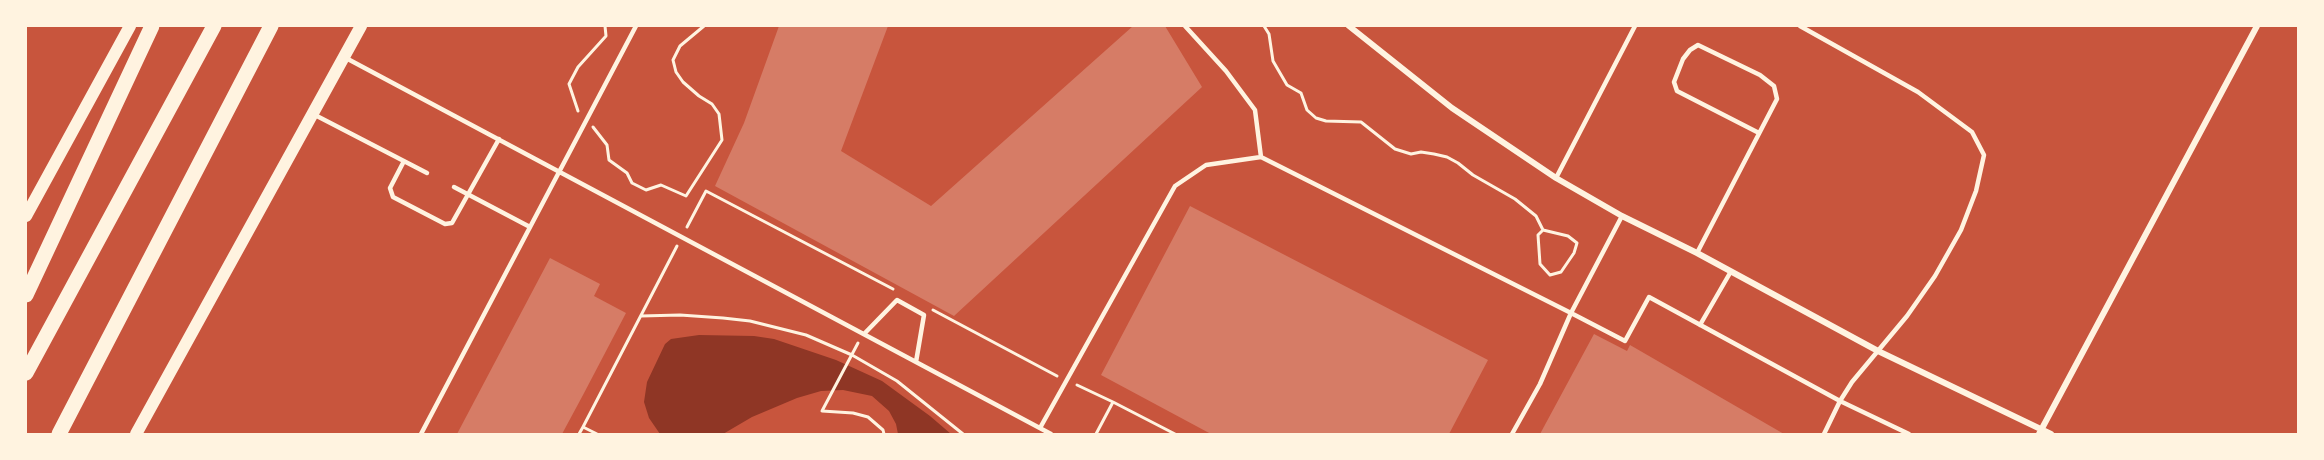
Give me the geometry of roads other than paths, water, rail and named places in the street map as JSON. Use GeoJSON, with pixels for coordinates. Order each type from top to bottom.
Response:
{"type":"FeatureCollection","features":[{"type":"Feature","properties":{"kind":"highway"},"geometry":{"type":"LineString","coordinates":[[26,295],[152,26]]}},
{"type":"Feature","properties":{"kind":"highway"},"geometry":{"type":"LineString","coordinates":[[26,373],[214,26]]}},
{"type":"Feature","properties":{"kind":"highway"},"geometry":{"type":"LineString","coordinates":[[59,435],[271,26]]}},
{"type":"Feature","properties":{"kind":"main road"},"geometry":{"type":"LineString","coordinates":[[26,216],[130,26]]}},
{"type":"Feature","properties":{"kind":"main road"},"geometry":{"type":"LineString","coordinates":[[136,435],[361,26]]}},
{"type":"Feature","properties":{"kind":"street"},"geometry":{"type":"LineString","coordinates":[[1349,26],[1452,108],[1557,178],[1623,216],[1697,253],[1730,273],[1878,351],[2040,432],[2051,435]]}},
{"type":"Feature","properties":{"kind":"street"},"geometry":{"type":"LineString","coordinates":[[2040,432],[2257,26]]}},
{"type":"Feature","properties":{"kind":"lane"},"geometry":{"type":"LineString","coordinates":[[421,435],[636,26]]}},
{"type":"Feature","properties":{"kind":"lane"},"geometry":{"type":"LineString","coordinates":[[1185,26],[1226,71],[1255,110],[1261,157]]}},
{"type":"Feature","properties":{"kind":"lane"},"geometry":{"type":"LineString","coordinates":[[1557,178],[1635,26]]}},
{"type":"Feature","properties":{"kind":"lane"},"geometry":{"type":"LineString","coordinates":[[1800,26],[1918,92],[1971,132],[1984,155],[1976,191],[1961,230],[1907,316],[1852,382],[1824,435]]}},
{"type":"Feature","properties":{"kind":"lane"},"geometry":{"type":"LineString","coordinates":[[1697,253],[1777,99],[1774,86],[1760,75],[1698,45],[1690,50],[1683,58],[1674,82],[1677,91],[1759,133]]}},
{"type":"Feature","properties":{"kind":"lane"},"geometry":{"type":"LineString","coordinates":[[344,57],[1051,435]]}},
{"type":"Feature","properties":{"kind":"lane"},"geometry":{"type":"LineString","coordinates":[[313,114],[427,173]]}},
{"type":"Feature","properties":{"kind":"lane"},"geometry":{"type":"LineString","coordinates":[[404,161],[390,188],[393,196],[445,224],[453,223],[499,139]]}},
{"type":"Feature","properties":{"kind":"lane"},"geometry":{"type":"LineString","coordinates":[[1040,428],[1175,186],[1206,165],[1261,157],[1625,341],[1649,297],[1840,401],[1909,435]]}},
{"type":"Feature","properties":{"kind":"lane"},"geometry":{"type":"LineString","coordinates":[[454,187],[530,227]]}},
{"type":"Feature","properties":{"kind":"lane"},"geometry":{"type":"LineString","coordinates":[[1512,435],[1540,384],[1571,313],[1623,216]]}},
{"type":"Feature","properties":{"kind":"lane"},"geometry":{"type":"LineString","coordinates":[[1700,325],[1730,273]]}},
{"type":"Feature","properties":{"kind":"lane"},"geometry":{"type":"LineString","coordinates":[[864,334],[897,300],[924,315],[916,362]]}}]}
